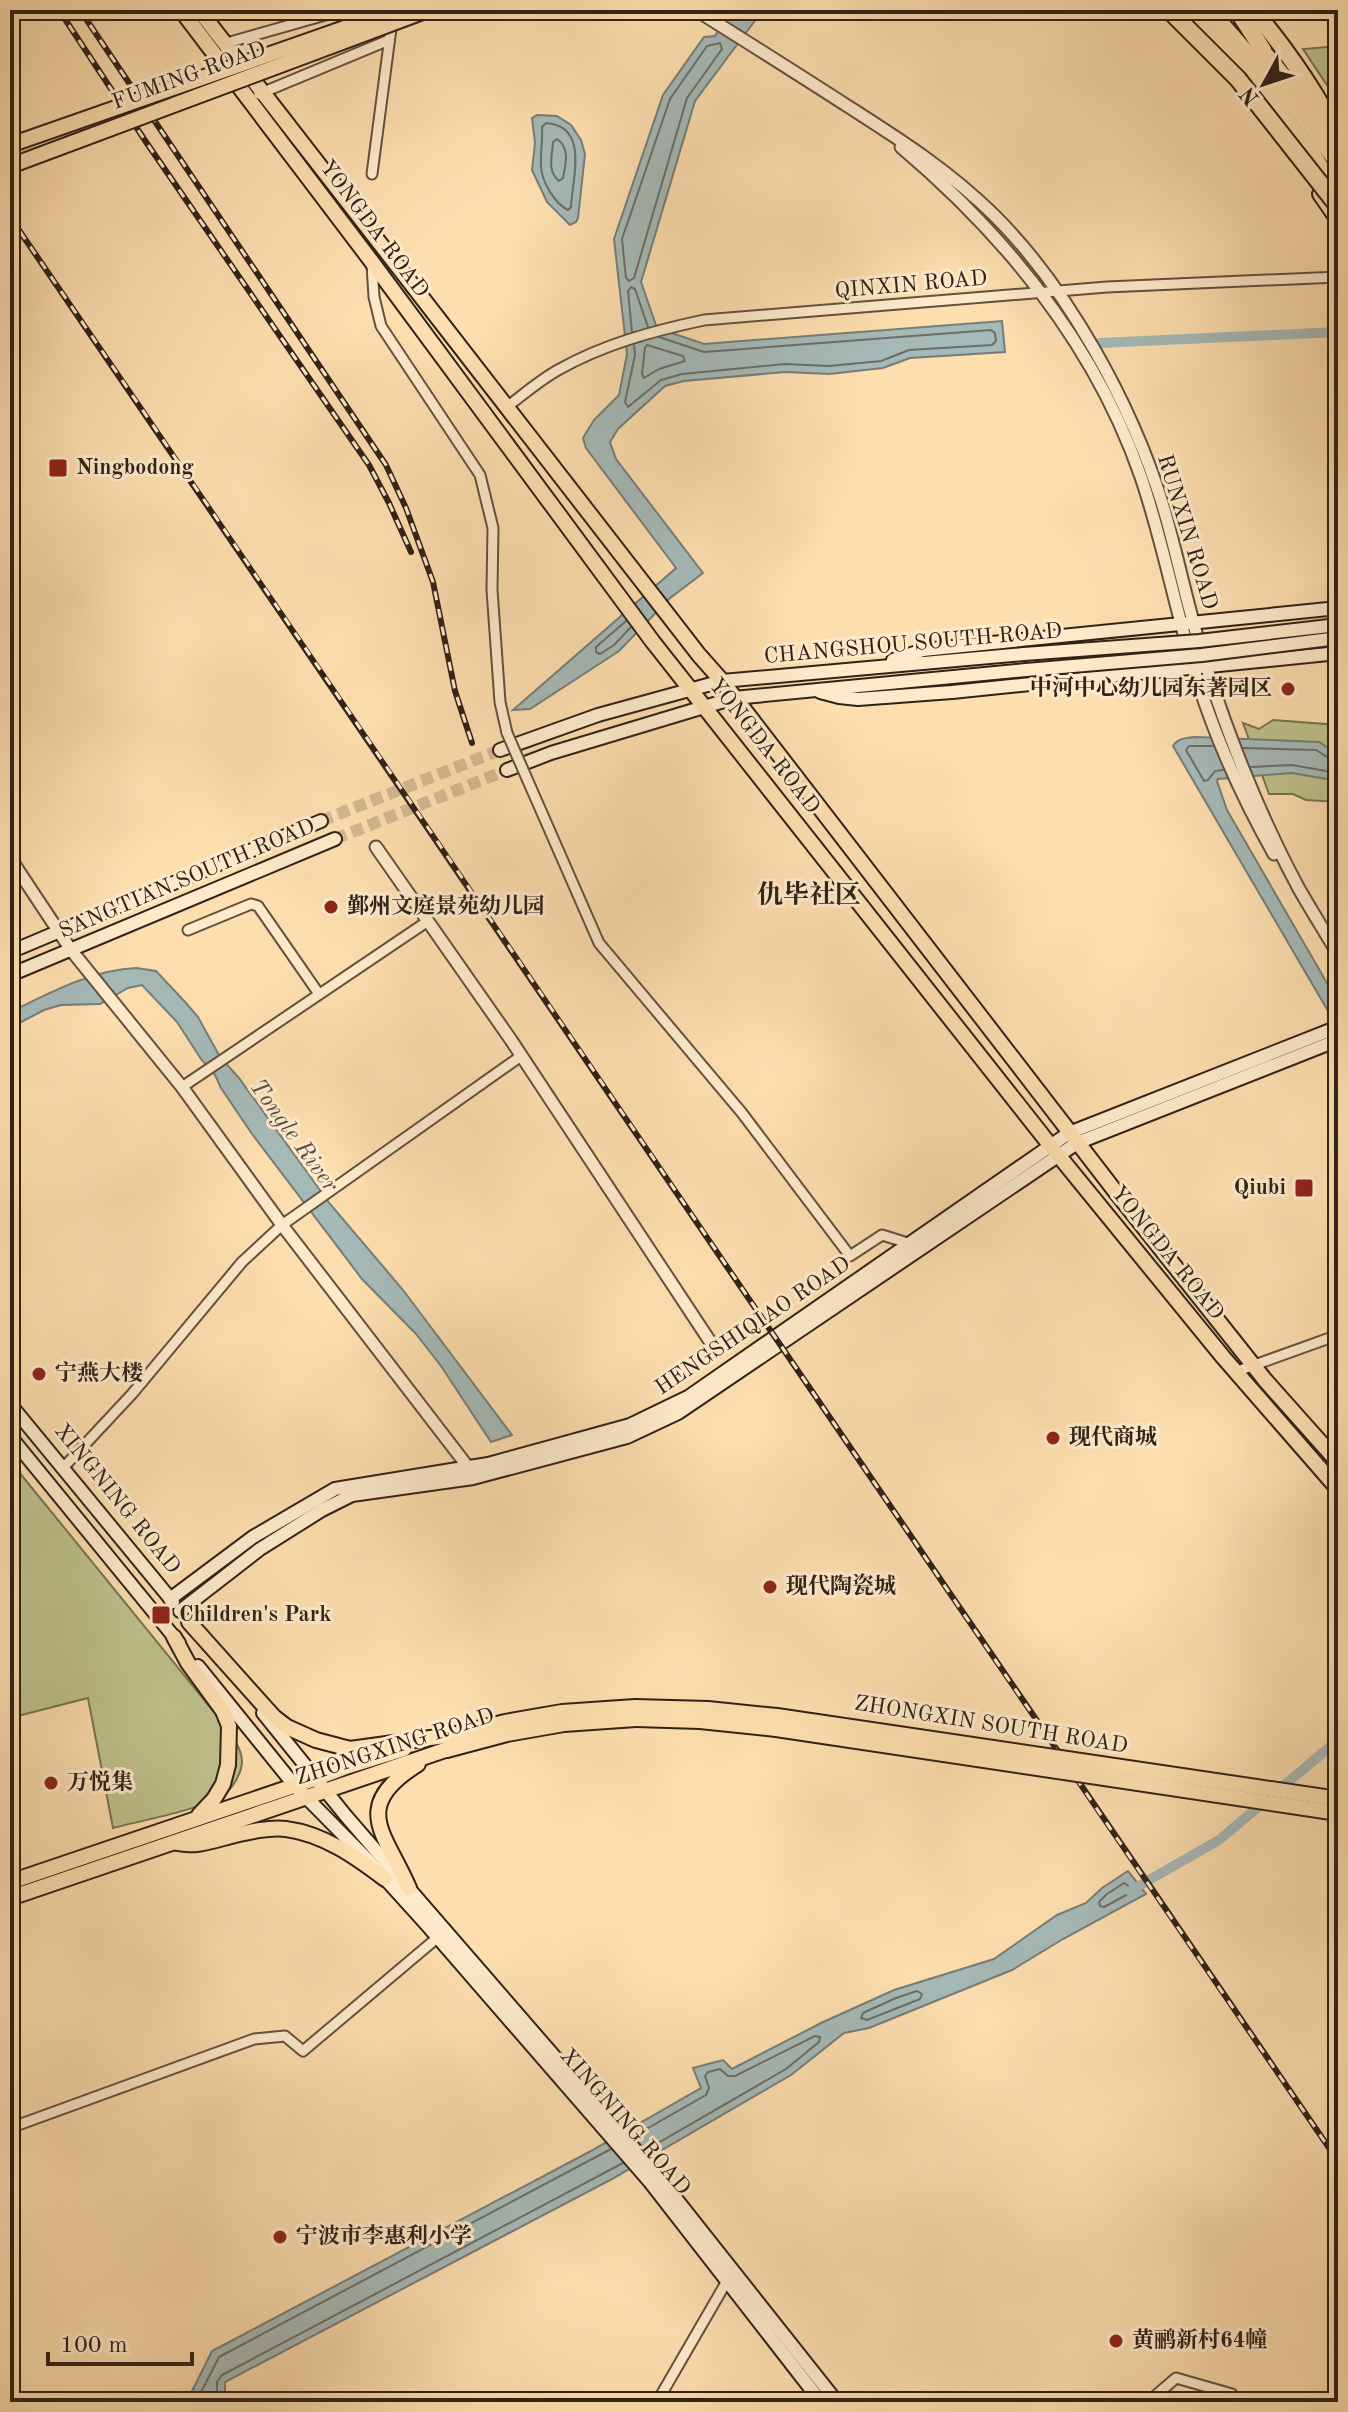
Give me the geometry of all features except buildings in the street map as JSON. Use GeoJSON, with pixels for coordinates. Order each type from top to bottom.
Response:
{"type":"FeatureCollection","features":[{"type":"Feature","properties":{"kind":"highway"},"geometry":{"type":"LineString","coordinates":[[1170,10],[1238,79],[1338,206]]}},
{"type":"Feature","properties":{"kind":"highway"},"geometry":{"type":"LineString","coordinates":[[1189,10],[1309,148],[1338,199]]}},
{"type":"Feature","properties":{"kind":"highway"},"geometry":{"type":"LineString","coordinates":[[1209,10],[1316,132],[1338,163]]}},
{"type":"Feature","properties":{"kind":"highway"},"geometry":{"type":"LineString","coordinates":[[1237,10],[1263,50]]}},
{"type":"Feature","properties":{"kind":"highway"},"geometry":{"type":"LineString","coordinates":[[1253,10],[1320,102],[1338,136]]}},
{"type":"Feature","properties":{"kind":"main road","name":"YONGDA ROAD"},"geometry":{"type":"LineString","coordinates":[[181,10],[653,642],[1054,1150],[1235,1372],[1338,1489]]}},
{"type":"Feature","properties":{"kind":"main road","name":"YONGDA ROAD"},"geometry":{"type":"LineString","coordinates":[[199,10],[722,681],[1073,1138],[1254,1365],[1338,1462]]}},
{"type":"Feature","properties":{"kind":"main road"},"geometry":{"type":"LineString","coordinates":[[10,145],[395,10]]}},
{"type":"Feature","properties":{"kind":"main road","name":"FUMING ROAD"},"geometry":{"type":"LineString","coordinates":[[10,166],[428,10]]}},
{"type":"Feature","properties":{"kind":"main road"},"geometry":{"type":"LineString","coordinates":[[1170,10],[1288,149],[1338,220]]}},
{"type":"Feature","properties":{"kind":"main road"},"geometry":{"type":"LineString","coordinates":[[1230,10],[1338,143]]}},
{"type":"Feature","properties":{"kind":"main road"},"geometry":{"type":"LineString","coordinates":[[872,667],[923,650],[1338,608]]}},
{"type":"Feature","properties":{"kind":"main road","name":"CHANGSHOU SOUTH ROAD"},"geometry":{"type":"LineString","coordinates":[[500,750],[598,715],[722,681],[1199,641],[1338,625]]}},
{"type":"Feature","properties":{"kind":"main road","name":"CHANGSHOU SOUTH ROAD"},"geometry":{"type":"LineString","coordinates":[[507,770],[551,753],[734,698],[1202,655],[1338,638]]}},
{"type":"Feature","properties":{"kind":"main road"},"geometry":{"type":"LineString","coordinates":[[813,690],[858,699],[1338,653]]}},
{"type":"Feature","properties":{"kind":"main road","name":"SANGTIAN SOUTH ROAD"},"geometry":{"type":"LineString","coordinates":[[10,952],[321,821]]}},
{"type":"Feature","properties":{"kind":"main road","name":"SANGTIAN SOUTH ROAD"},"geometry":{"type":"LineString","coordinates":[[10,975],[335,839]]}},
{"type":"Feature","properties":{"kind":"main road","name":"HENGSHIQIAO ROAD"},"geometry":{"type":"LineString","coordinates":[[170,1599],[253,1537],[325,1493],[348,1485],[488,1464],[630,1425],[665,1409],[688,1397],[809,1311],[1073,1138],[1338,1027]]}},
{"type":"Feature","properties":{"kind":"main road","name":"HENGSHIQIAO ROAD"},"geometry":{"type":"LineString","coordinates":[[1073,1138],[1338,1040]]}},
{"type":"Feature","properties":{"kind":"main road","name":"HENGSHIQIAO ROAD"},"geometry":{"type":"LineString","coordinates":[[185,1616],[260,1549],[352,1495],[473,1478],[597,1446],[651,1427],[678,1413],[1054,1150]]}},
{"type":"Feature","properties":{"kind":"main road","name":"XINGNING ROAD"},"geometry":{"type":"LineString","coordinates":[[10,1404],[170,1599],[274,1717],[287,1727],[316,1740],[350,1749],[453,1741]]}},
{"type":"Feature","properties":{"kind":"main road","name":"XINGNING ROAD"},"geometry":{"type":"LineString","coordinates":[[10,1436],[295,1786],[385,1879],[587,2101]]}},
{"type":"Feature","properties":{"kind":"main road","name":"XINGNING ROAD"},"geometry":{"type":"LineString","coordinates":[[185,1616],[346,1816],[654,2179],[837,2402]]}},
{"type":"Feature","properties":{"kind":"main road","name":"XINGNING ROAD"},"geometry":{"type":"LineString","coordinates":[[174,1637],[188,1663],[223,1711],[229,1726],[228,1765],[218,1791],[196,1818]]}},
{"type":"Feature","properties":{"kind":"main road","name":"ZHONGXIN SOUTH ROAD"},"geometry":{"type":"LineString","coordinates":[[636,1713],[708,1709],[777,1716],[1338,1799]]}},
{"type":"Feature","properties":{"kind":"main road","name":"ZHONGXING ROAD"},"geometry":{"type":"LineString","coordinates":[[10,1898],[307,1797],[349,1766],[453,1741],[505,1722],[562,1712],[636,1713]]}},
{"type":"Feature","properties":{"kind":"main road","name":"ZHONGXIN SOUTH ROAD"},"geometry":{"type":"LineString","coordinates":[[636,1713],[776,1729],[1338,1813]]}},
{"type":"Feature","properties":{"kind":"main road","name":"XINGNING ROAD"},"geometry":{"type":"LineString","coordinates":[[409,1888],[379,1830],[380,1803],[398,1778],[453,1741]]}},
{"type":"Feature","properties":{"kind":"main road","name":"ZHONGXING ROAD"},"geometry":{"type":"LineString","coordinates":[[10,1882],[295,1786],[322,1784]]}},
{"type":"Feature","properties":{"kind":"main road","name":"XINGNING ROAD"},"geometry":{"type":"LineString","coordinates":[[287,1829],[341,1848],[385,1879]]}},
{"type":"Feature","properties":{"kind":"main road","name":"ZHONGXING ROAD"},"geometry":{"type":"LineString","coordinates":[[172,1842],[191,1846],[232,1836],[287,1829]]}},
{"type":"Feature","properties":{"kind":"main road","name":"XINGNING ROAD"},"geometry":{"type":"LineString","coordinates":[[654,2179],[727,2281],[821,2402]]}},
{"type":"Feature","properties":{"kind":"street"},"geometry":{"type":"LineString","coordinates":[[211,48],[343,10]]}},
{"type":"Feature","properties":{"kind":"street"},"geometry":{"type":"LineString","coordinates":[[372,174],[395,10]]}},
{"type":"Feature","properties":{"kind":"street","name":"RUNXIN ROAD"},"geometry":{"type":"LineString","coordinates":[[696,10],[916,149],[956,179],[996,218],[1056,291],[1126,410],[1163,505],[1206,667],[1228,729],[1299,888],[1338,954]]}},
{"type":"Feature","properties":{"kind":"street"},"geometry":{"type":"LineString","coordinates":[[249,98],[389,40]]}},
{"type":"Feature","properties":{"kind":"street","name":"RUNXIN ROAD"},"geometry":{"type":"LineString","coordinates":[[877,125],[945,184],[984,223],[1042,293],[1069,332],[1113,411],[1140,475],[1159,534],[1197,681],[1222,749],[1251,813],[1274,854],[1299,888]]}},
{"type":"Feature","properties":{"kind":"street"},"geometry":{"type":"LineString","coordinates":[[372,262],[374,297],[381,326],[480,475],[493,528],[493,606],[500,702],[507,733],[599,943],[742,1113],[850,1256],[882,1235],[911,1244]]}},
{"type":"Feature","properties":{"kind":"street","name":"QINXIN ROAD"},"geometry":{"type":"LineString","coordinates":[[508,406],[555,371],[599,349],[645,333],[704,320],[1056,291],[1338,277]]}},
{"type":"Feature","properties":{"kind":"street"},"geometry":{"type":"LineString","coordinates":[[376,847],[521,1056],[717,1352]]}},
{"type":"Feature","properties":{"kind":"street"},"geometry":{"type":"LineString","coordinates":[[10,858],[83,966],[182,1087],[282,1225],[468,1467]]}},
{"type":"Feature","properties":{"kind":"street"},"geometry":{"type":"LineString","coordinates":[[188,930],[251,904],[258,906],[319,994]]}},
{"type":"Feature","properties":{"kind":"street"},"geometry":{"type":"LineString","coordinates":[[182,1087],[428,921]]}},
{"type":"Feature","properties":{"kind":"street"},"geometry":{"type":"LineString","coordinates":[[62,1469],[132,1394],[242,1262],[282,1225],[521,1056]]}},
{"type":"Feature","properties":{"kind":"street"},"geometry":{"type":"LineString","coordinates":[[1235,1372],[1338,1335]]}},
{"type":"Feature","properties":{"kind":"street"},"geometry":{"type":"LineString","coordinates":[[10,2128],[254,2039],[285,2036],[303,2051],[437,1938]]}},
{"type":"Feature","properties":{"kind":"street"},"geometry":{"type":"LineString","coordinates":[[657,2402],[727,2281]]}},
{"type":"Feature","properties":{"kind":"street"},"geometry":{"type":"LineString","coordinates":[[1148,2402],[1176,2378],[1232,2394]]}},
{"type":"Feature","properties":{"kind":"green space"},"geometry":{"type":"Polygon","coordinates":[[[1338,46],[1338,102],[1303,49],[1338,46]]]}},
{"type":"Feature","properties":{"kind":"green space"},"geometry":{"type":"Polygon","coordinates":[[[1273,720],[1338,725],[1338,802],[1306,800],[1293,794],[1269,794],[1243,723],[1259,729],[1273,720]]]}},
{"type":"Feature","properties":{"kind":"green space"},"geometry":{"type":"Polygon","coordinates":[[[10,1461],[234,1738],[242,1765],[226,1793],[188,1809],[113,1828],[88,1698],[10,1718],[10,1461]]]}},
{"type":"Feature","properties":{"kind":"water"},"geometry":{"type":"Polygon","coordinates":[[[730,10],[763,10],[695,101],[641,282],[657,328],[704,344],[1002,321],[1005,352],[910,358],[883,368],[829,374],[785,372],[684,381],[665,386],[618,429],[610,442],[616,459],[703,573],[669,599],[619,651],[530,709],[513,710],[676,568],[586,448],[583,438],[594,420],[619,395],[627,354],[614,239],[663,95],[704,37],[715,36],[730,10]]]}},
{"type":"Feature","properties":{"kind":"water"},"geometry":{"type":"Polygon","coordinates":[[[537,115],[557,116],[571,125],[581,140],[585,154],[578,218],[570,225],[547,202],[532,170],[535,143],[532,118],[537,115]]]}},
{"type":"Feature","properties":{"kind":"water"},"geometry":{"type":"Polygon","coordinates":[[[1195,737],[1319,742],[1338,754],[1338,781],[1292,773],[1217,781],[1227,810],[1338,1002],[1338,1028],[1173,746],[1180,740],[1195,737]]]}},
{"type":"Feature","properties":{"kind":"water"},"geometry":{"type":"Polygon","coordinates":[[[136,968],[156,971],[198,1017],[220,1057],[239,1078],[330,1204],[403,1290],[512,1435],[491,1442],[441,1366],[416,1334],[362,1279],[252,1134],[177,1022],[142,985],[128,988],[100,1004],[61,1005],[44,1010],[10,1028],[10,1012],[40,997],[103,973],[136,968]]]}},
{"type":"Feature","properties":{"kind":"water"},"geometry":{"type":"Polygon","coordinates":[[[1128,1871],[1146,1894],[1012,1970],[869,2028],[844,2033],[791,2075],[612,2179],[225,2382],[225,2402],[189,2402],[212,2351],[589,2152],[701,2088],[693,2068],[723,2060],[732,2069],[894,1990],[994,1959],[1057,1915],[1086,1903],[1128,1871]]]}},
{"type":"Feature","properties":{"kind":"waterway"},"geometry":{"type":"LineString","coordinates":[[1079,344],[1338,332]]}},
{"type":"Feature","properties":{"kind":"waterway"},"geometry":{"type":"LineString","coordinates":[[1130,1891],[1219,1840],[1338,1740]]}},
{"type":"Feature","properties":{"kind":"tunnel"},"geometry":{"type":"LineString","coordinates":[[321,821],[500,750]]}},
{"type":"Feature","properties":{"kind":"tunnel"},"geometry":{"type":"LineString","coordinates":[[335,839],[507,770]]}},
{"type":"Feature","properties":{"kind":"railway"},"geometry":{"type":"LineString","coordinates":[[59,10],[146,142],[369,465],[411,552]]}},
{"type":"Feature","properties":{"kind":"railway"},"geometry":{"type":"LineString","coordinates":[[80,10],[386,465],[406,508],[433,582],[455,691],[472,743]]}},
{"type":"Feature","properties":{"kind":"railway"},"geometry":{"type":"LineString","coordinates":[[10,217],[1338,2161]]}},
{"type":"Feature","properties":{"kind":"place","name":"Ningbodong"},"geometry":{"type":"Point","coordinates":[58,468]}},
{"type":"Feature","properties":{"kind":"place","name":"中河中心幼儿园东著园区"},"geometry":{"type":"Point","coordinates":[1288,689]}},
{"type":"Feature","properties":{"kind":"place","name":"鄞州文庭景苑幼儿园"},"geometry":{"type":"Point","coordinates":[331,907]}},
{"type":"Feature","properties":{"kind":"place","name":"Qiubi"},"geometry":{"type":"Point","coordinates":[1304,1188]}},
{"type":"Feature","properties":{"kind":"place","name":"宁燕大楼"},"geometry":{"type":"Point","coordinates":[39,1374]}},
{"type":"Feature","properties":{"kind":"place","name":"现代商城"},"geometry":{"type":"Point","coordinates":[1053,1438]}},
{"type":"Feature","properties":{"kind":"place","name":"现代陶瓷城"},"geometry":{"type":"Point","coordinates":[770,1587]}},
{"type":"Feature","properties":{"kind":"place","name":"Children's Park"},"geometry":{"type":"Point","coordinates":[161,1615]}},
{"type":"Feature","properties":{"kind":"place","name":"万悦集"},"geometry":{"type":"Point","coordinates":[51,1783]}},
{"type":"Feature","properties":{"kind":"place","name":"宁波市李惠利小学"},"geometry":{"type":"Point","coordinates":[280,2237]}},
{"type":"Feature","properties":{"kind":"place","name":"黄鹂新村64幢"},"geometry":{"type":"Point","coordinates":[1116,2341]}},
{"type":"Feature","properties":{"kind":"district","name":"仇毕社区"},"geometry":{"type":"Point","coordinates":[809,896]}},
{"type":"Feature","properties":{"kind":"water label","name":"Tongle River"},"geometry":{"type":"Point","coordinates":[293,1136]}}]}
